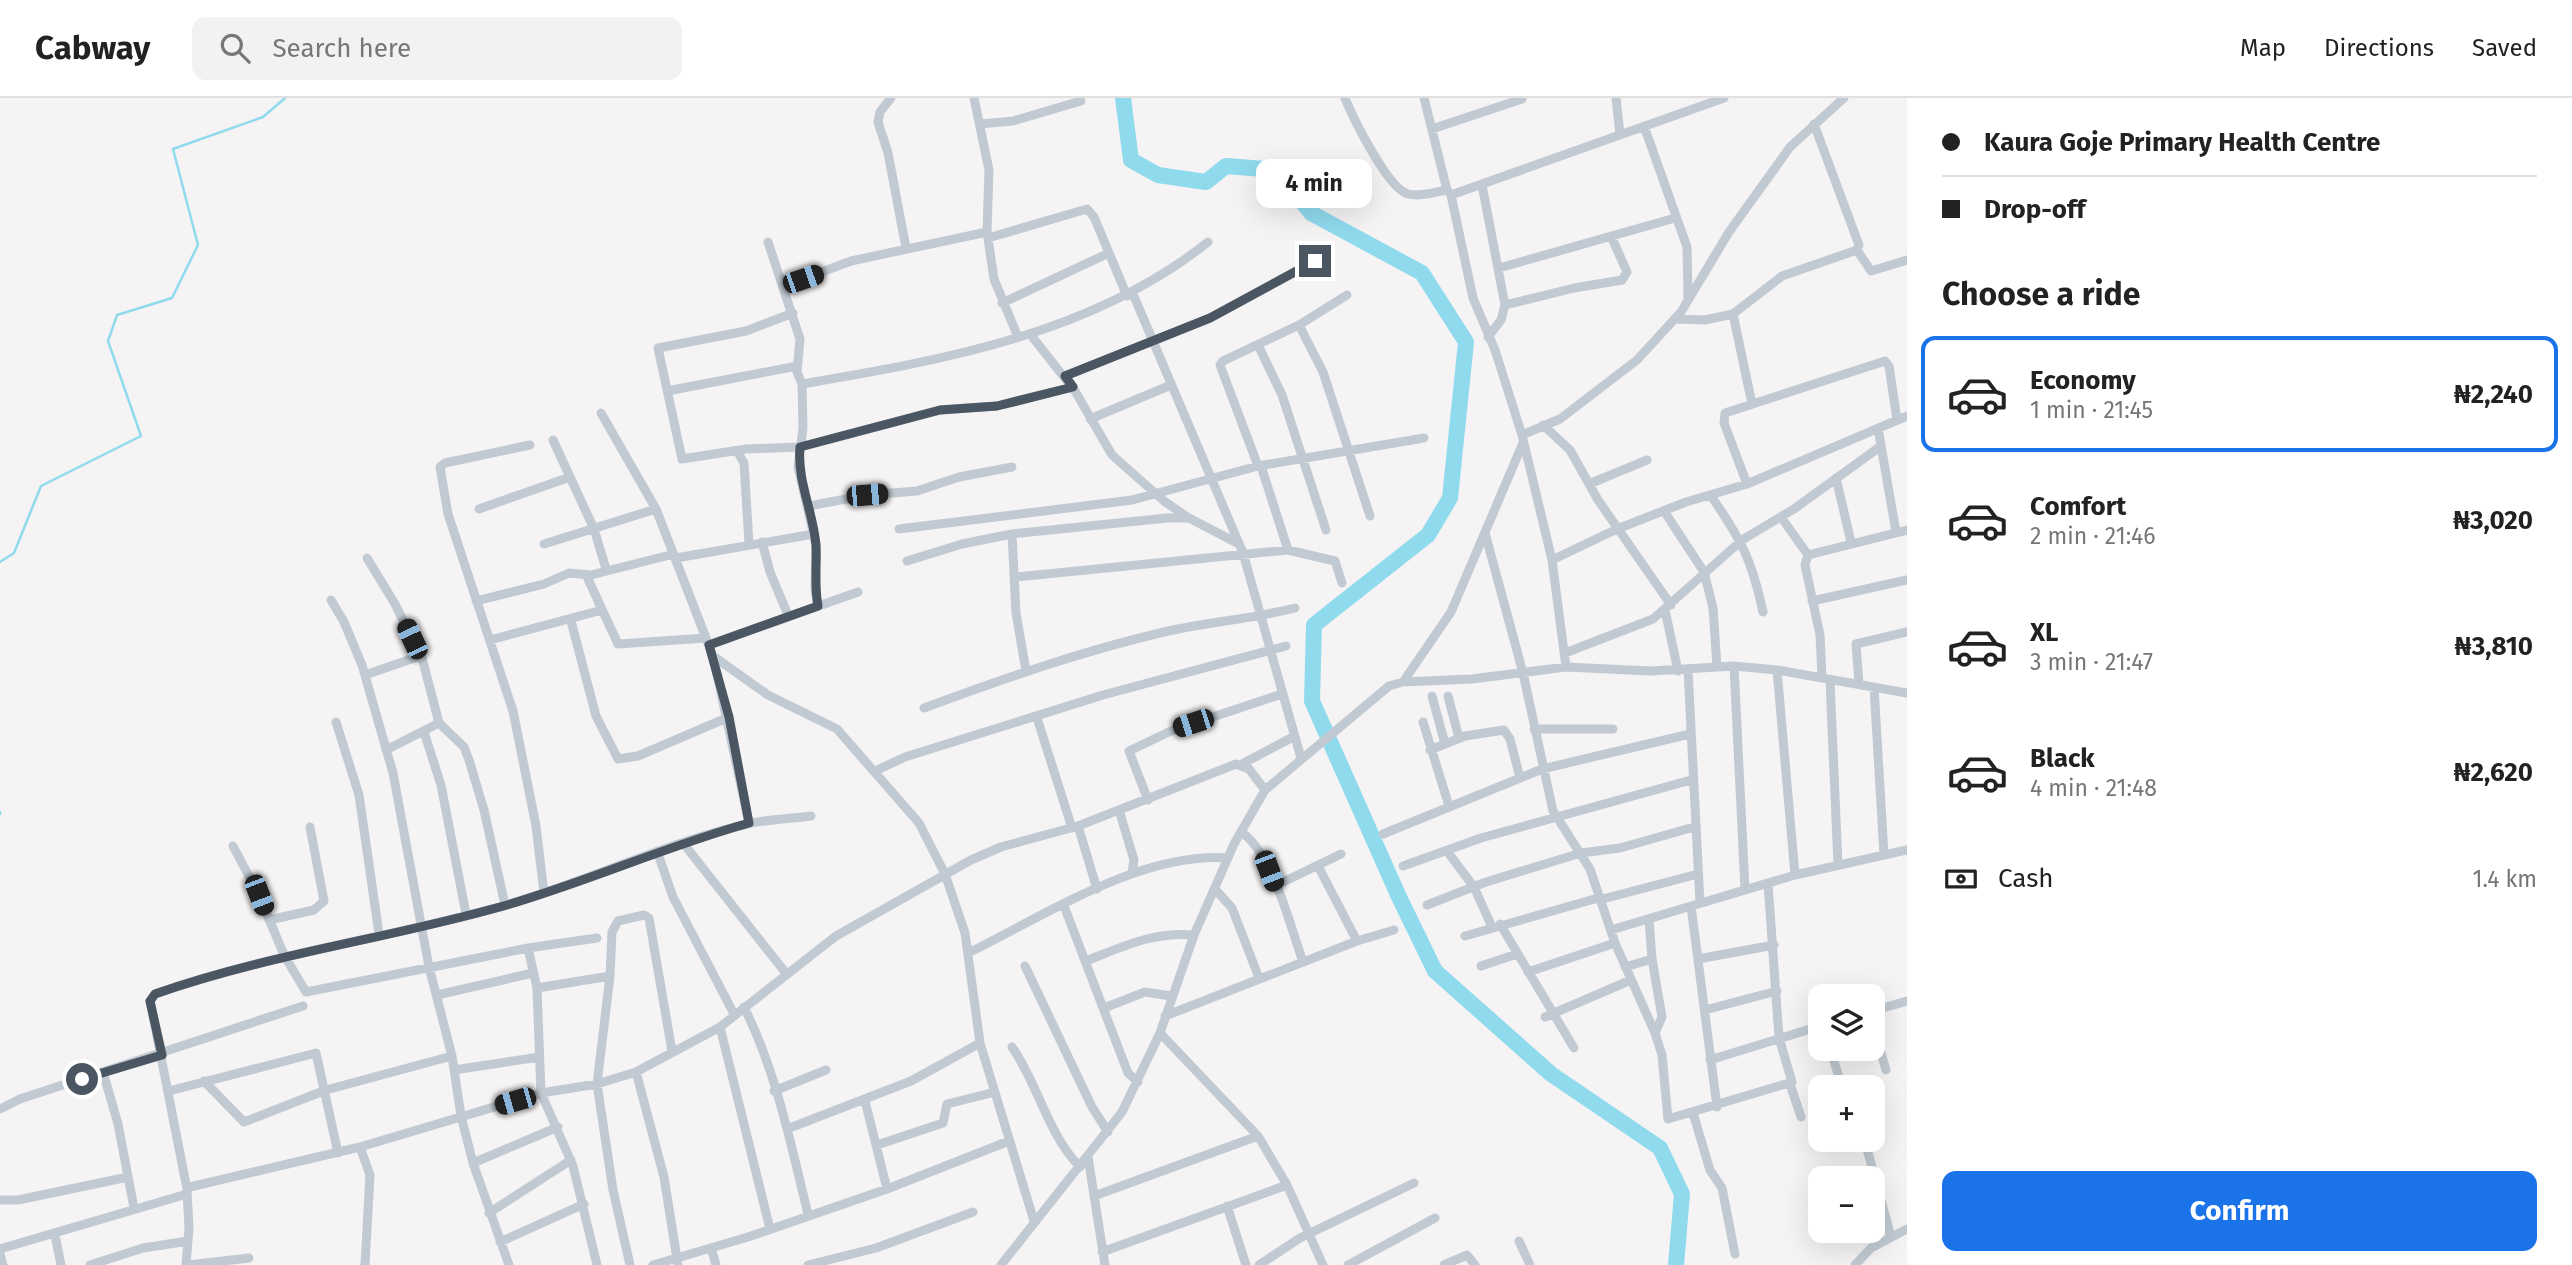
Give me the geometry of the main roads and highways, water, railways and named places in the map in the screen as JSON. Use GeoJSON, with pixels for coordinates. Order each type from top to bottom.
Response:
{"type":"FeatureCollection","features":[{"type":"Feature","properties":{"kind":"waterway"},"geometry":{"type":"LineString","coordinates":[[0,562],[14,553],[41,486],[141,436],[108,341],[117,315],[172,298],[198,245],[173,149],[263,117],[285,98]]}},
{"type":"Feature","properties":{"kind":"waterway"},"geometry":{"type":"LineString","coordinates":[[1123,98],[1131,160],[1158,175],[1206,182],[1226,166],[1277,170],[1311,213],[1422,273],[1466,342],[1450,498],[1428,535],[1314,625],[1312,701],[1435,971],[1551,1074],[1660,1148],[1682,1194],[1676,1265]]}}]}
